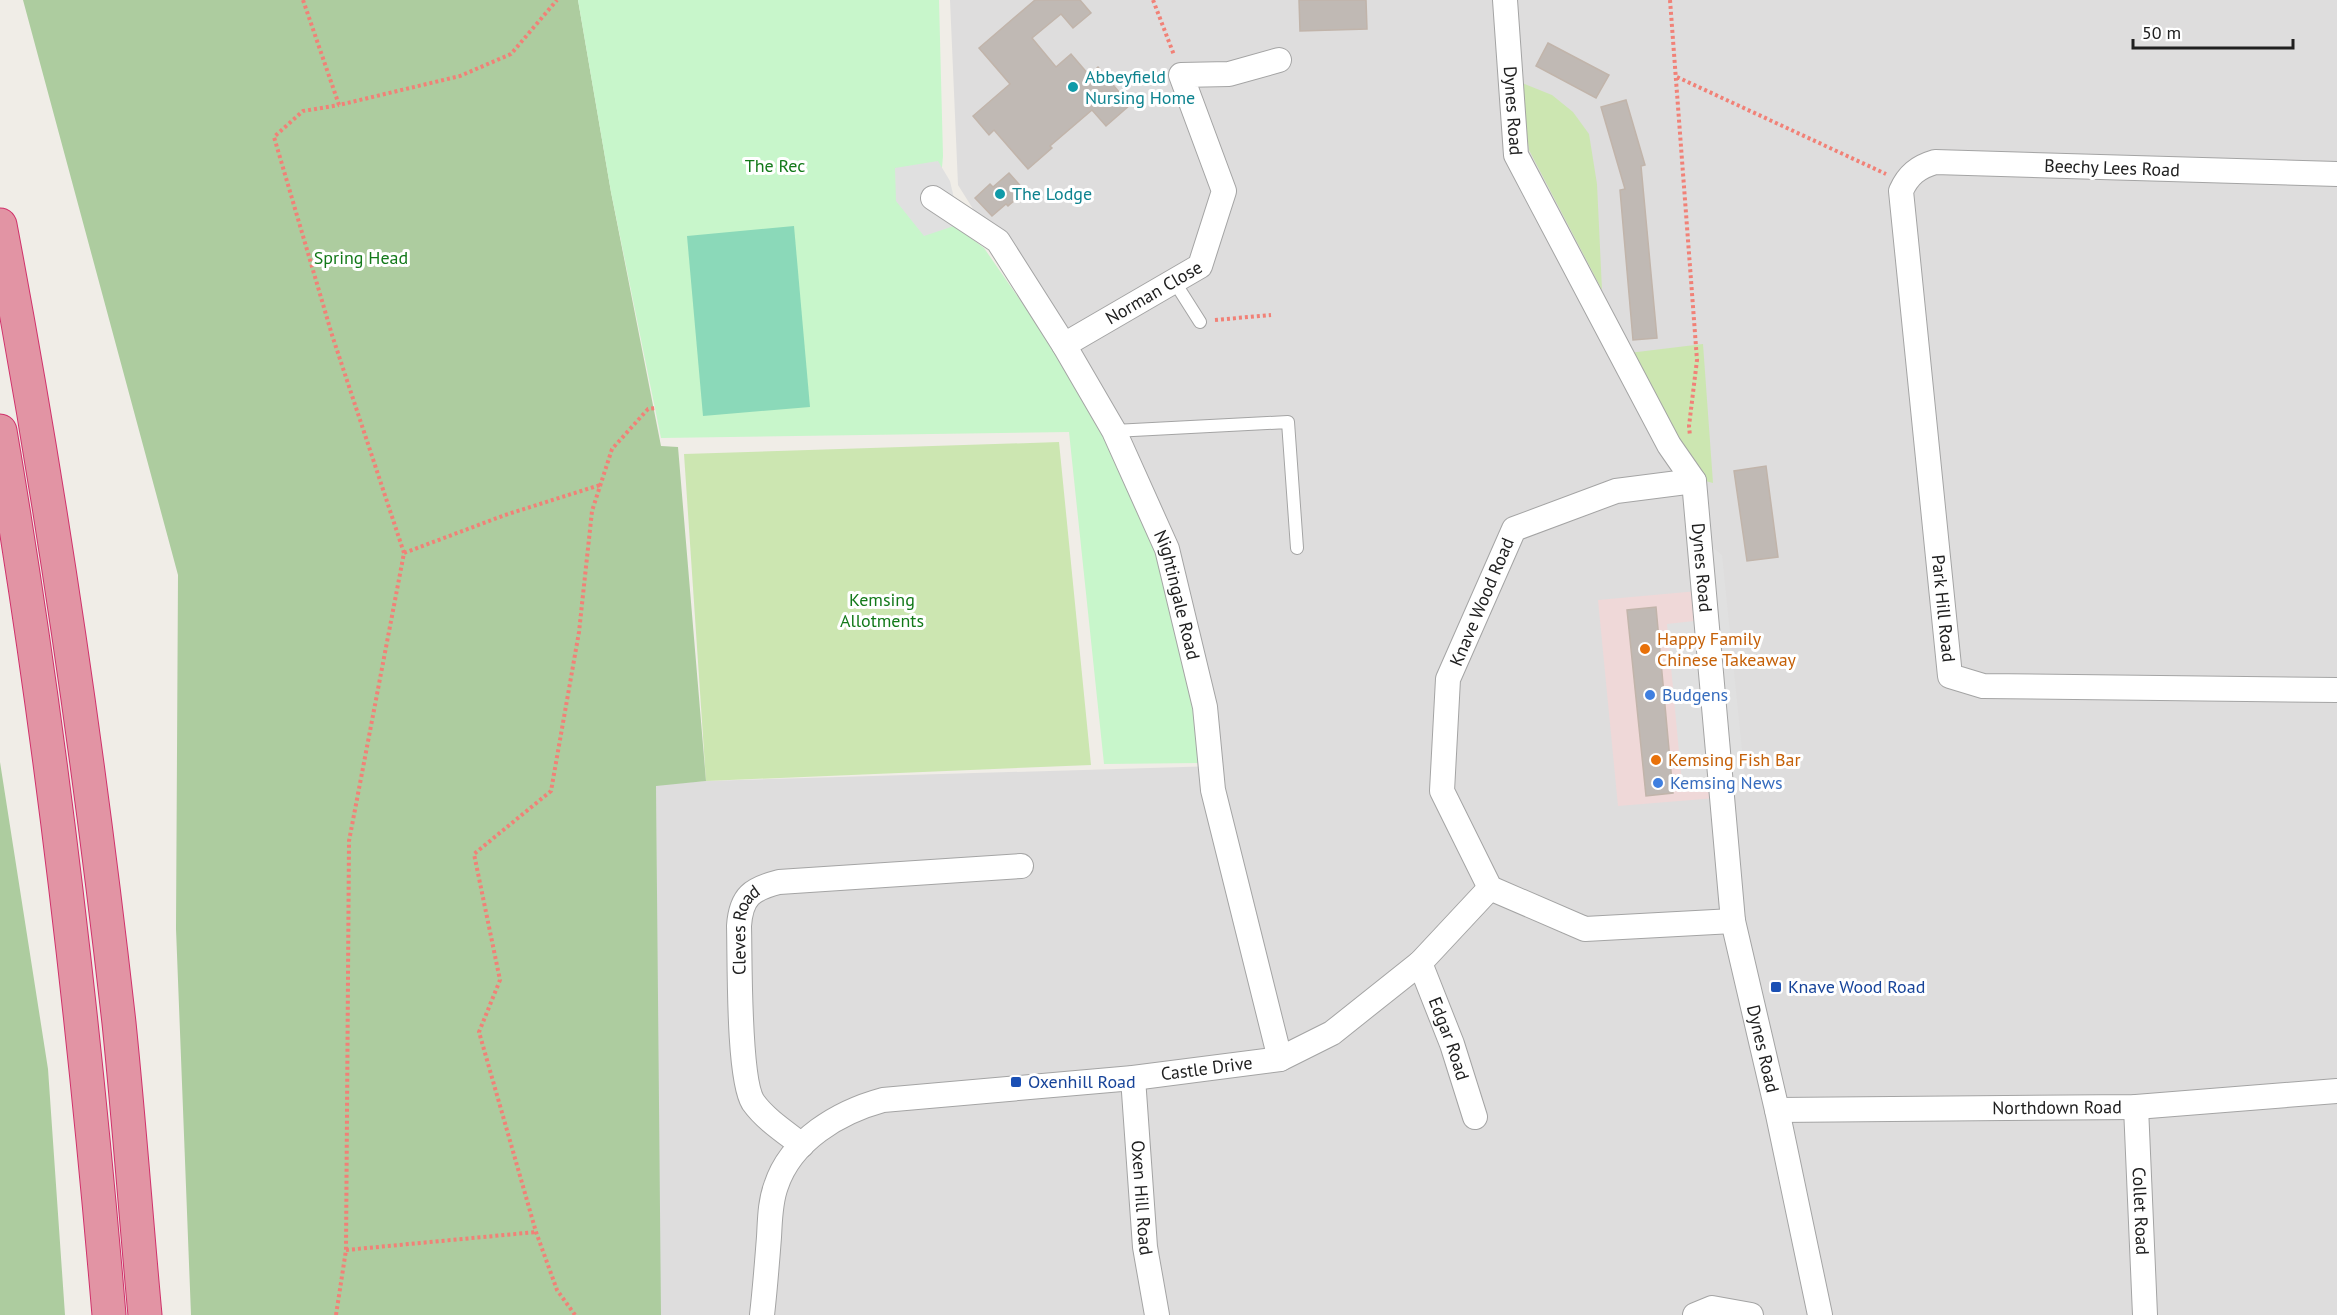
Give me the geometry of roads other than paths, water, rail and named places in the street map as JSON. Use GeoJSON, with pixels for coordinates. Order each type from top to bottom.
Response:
{"type":"FeatureCollection","features":[{"type":"Feature","properties":{"kind":"highway"},"geometry":{"type":"LineString","coordinates":[[0,225],[39,448],[84,742],[119,1026],[145,1315]]}},
{"type":"Feature","properties":{"kind":"highway"},"geometry":{"type":"LineString","coordinates":[[0,431],[24,578],[61,845],[99,1193],[109,1315]]}},
{"type":"Feature","properties":{"kind":"street","name":"Dynes Road"},"geometry":{"type":"LineString","coordinates":[[1505,0],[1516,155],[1669,445],[1694,481],[1733,921],[1777,1110],[1820,1315]]}},
{"type":"Feature","properties":{"kind":"street","name":"Norman Close"},"geometry":{"type":"LineString","coordinates":[[1064,345],[1200,266],[1224,191],[1182,75],[1229,74],[1279,60]]}},
{"type":"Feature","properties":{"kind":"street","name":"Beechy Lees Road"},"geometry":{"type":"LineString","coordinates":[[1903,187],[1921,166],[1935,162],[2337,174]]}},
{"type":"Feature","properties":{"kind":"street","name":"Park Hill Road"},"geometry":{"type":"LineString","coordinates":[[1903,187],[1950,676],[1983,686],[2337,690]]}},
{"type":"Feature","properties":{"kind":"street","name":"Nightingale Road"},"geometry":{"type":"LineString","coordinates":[[933,198],[998,241],[1064,345],[1114,431],[1167,549],[1205,706],[1213,790],[1280,1059]]}},
{"type":"Feature","properties":{"kind":"street","name":"Knave Wood Road"},"geometry":{"type":"LineString","coordinates":[[1490,888],[1442,791],[1448,679],[1514,529],[1616,491],[1694,481]]}},
{"type":"Feature","properties":{"kind":"street","name":"Cleves Road"},"geometry":{"type":"LineString","coordinates":[[802,1145],[776,1125],[753,1101],[746,1082],[739,926],[742,904],[756,890],[779,882],[1021,866]]}},
{"type":"Feature","properties":{"kind":"street","name":"Castle Drive"},"geometry":{"type":"LineString","coordinates":[[762,1315],[771,1211],[776,1186],[786,1165],[802,1145],[826,1124],[847,1112],[883,1100],[1133,1078],[1280,1059],[1332,1033],[1420,963],[1490,888]]}},
{"type":"Feature","properties":{"kind":"street"},"geometry":{"type":"LineString","coordinates":[[1490,888],[1585,929],[1733,921]]}},
{"type":"Feature","properties":{"kind":"street","name":"Edgar Road"},"geometry":{"type":"LineString","coordinates":[[1420,963],[1452,1044],[1475,1117]]}},
{"type":"Feature","properties":{"kind":"street","name":"Oxen Hill Road"},"geometry":{"type":"LineString","coordinates":[[1133,1078],[1145,1247],[1157,1315]]}},
{"type":"Feature","properties":{"kind":"street","name":"Northdown Road"},"geometry":{"type":"LineString","coordinates":[[1777,1110],[2136,1107],[2337,1091]]}},
{"type":"Feature","properties":{"kind":"street","name":"Collet Road"},"geometry":{"type":"LineString","coordinates":[[2136,1107],[2145,1315]]}},
{"type":"Feature","properties":{"kind":"street"},"geometry":{"type":"LineString","coordinates":[[1695,1315],[1712,1308],[1751,1315]]}},
{"type":"Feature","properties":{"kind":"lane"},"geometry":{"type":"LineString","coordinates":[[1174,281],[1200,322]]}},
{"type":"Feature","properties":{"kind":"lane"},"geometry":{"type":"LineString","coordinates":[[1114,431],[1288,422],[1297,549]]}},
{"type":"Feature","properties":{"kind":"place","name":"Abbeyfield Nursing Home"},"geometry":{"type":"Point","coordinates":[1073,87]}},
{"type":"Feature","properties":{"kind":"place","name":"The Lodge"},"geometry":{"type":"Point","coordinates":[1000,194]}},
{"type":"Feature","properties":{"kind":"place","name":"Happy Family Chinese Takeaway"},"geometry":{"type":"Point","coordinates":[1645,649]}},
{"type":"Feature","properties":{"kind":"place","name":"Budgens"},"geometry":{"type":"Point","coordinates":[1650,695]}},
{"type":"Feature","properties":{"kind":"place","name":"Kemsing Fish Bar"},"geometry":{"type":"Point","coordinates":[1656,760]}},
{"type":"Feature","properties":{"kind":"place","name":"Kemsing News"},"geometry":{"type":"Point","coordinates":[1658,783]}},
{"type":"Feature","properties":{"kind":"place","name":"Knave Wood Road"},"geometry":{"type":"Point","coordinates":[1776,987]}},
{"type":"Feature","properties":{"kind":"place","name":"Oxenhill Road"},"geometry":{"type":"Point","coordinates":[1016,1082]}},
{"type":"Feature","properties":{"kind":"park label","name":"The Rec"},"geometry":{"type":"Point","coordinates":[775,166]}},
{"type":"Feature","properties":{"kind":"park label","name":"Spring Head"},"geometry":{"type":"Point","coordinates":[361,258]}},
{"type":"Feature","properties":{"kind":"park label","name":"Kemsing Allotments"},"geometry":{"type":"Point","coordinates":[882,610]}}]}
